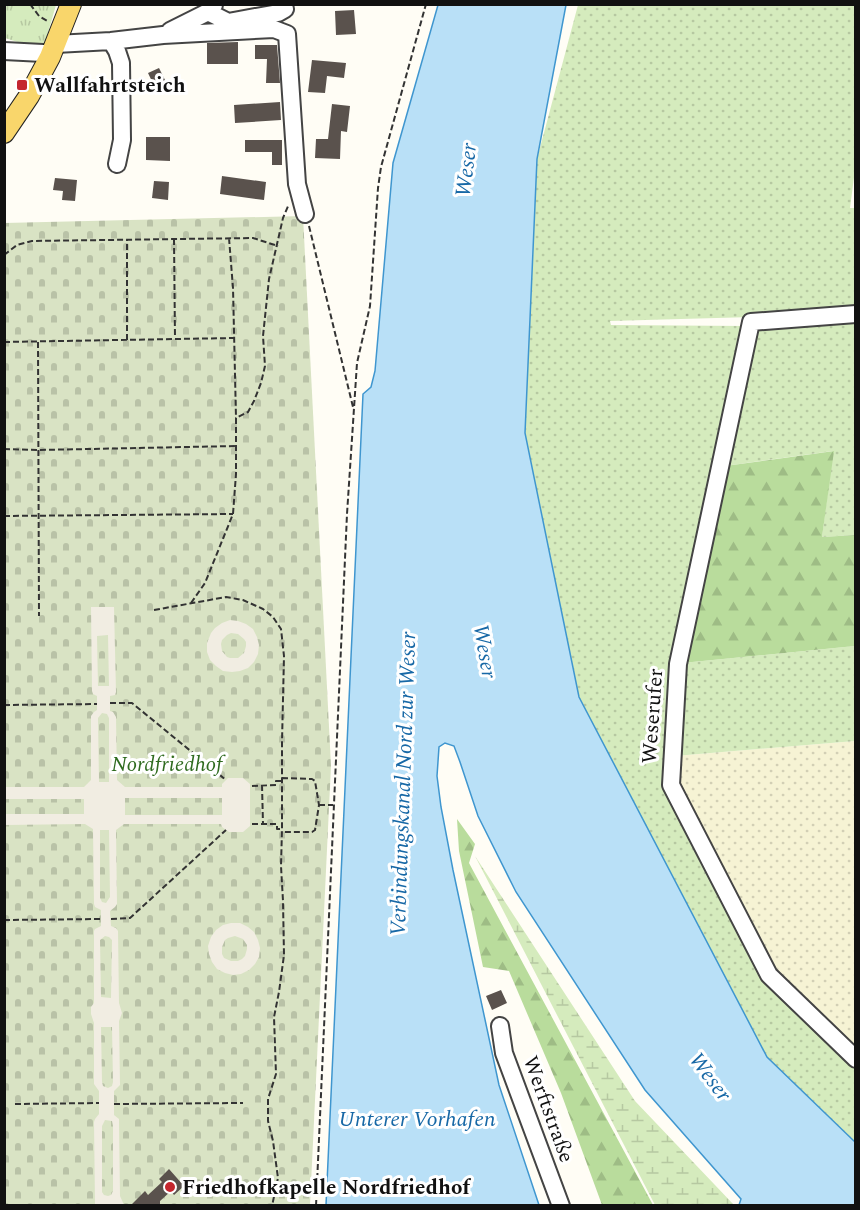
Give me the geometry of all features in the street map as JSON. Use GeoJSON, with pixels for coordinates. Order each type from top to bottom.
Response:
{"type":"FeatureCollection","features":[{"type":"Feature","properties":{"kind":"main road"},"geometry":{"type":"LineString","coordinates":[[4,133],[29,96],[56,43],[71,4]]}},
{"type":"Feature","properties":{"kind":"street"},"geometry":{"type":"LineString","coordinates":[[162,35],[211,8],[228,22],[278,13],[285,9]]}},
{"type":"Feature","properties":{"kind":"street"},"geometry":{"type":"LineString","coordinates":[[4,51],[43,53],[56,43],[111,41],[162,35],[274,29],[287,34],[297,184],[308,222]]}},
{"type":"Feature","properties":{"kind":"street"},"geometry":{"type":"LineString","coordinates":[[111,41],[121,63],[122,140],[117,164]]}},
{"type":"Feature","properties":{"kind":"street","name":"Weserufer"},"geometry":{"type":"LineString","coordinates":[[855,314],[751,322],[678,664],[671,785],[768,975],[855,1059]]}},
{"type":"Feature","properties":{"kind":"street","name":"Werftstraße"},"geometry":{"type":"LineString","coordinates":[[500,1026],[504,1053],[561,1206]]}},
{"type":"Feature","properties":{"kind":"path"},"geometry":{"type":"LineString","coordinates":[[30,4],[56,43]]}},
{"type":"Feature","properties":{"kind":"path"},"geometry":{"type":"LineString","coordinates":[[316,1206],[347,514],[357,363],[370,306],[381,167],[426,4]]}},
{"type":"Feature","properties":{"kind":"path"},"geometry":{"type":"LineString","coordinates":[[236,418],[248,412],[261,383],[265,366],[263,336],[269,279],[284,216],[297,184]]}},
{"type":"Feature","properties":{"kind":"path"},"geometry":{"type":"LineString","coordinates":[[308,222],[354,409]]}},
{"type":"Feature","properties":{"kind":"path"},"geometry":{"type":"LineString","coordinates":[[191,603],[206,583],[233,514],[236,418],[233,288],[229,238]]}},
{"type":"Feature","properties":{"kind":"path"},"geometry":{"type":"LineString","coordinates":[[4,255],[17,245],[32,241],[253,238],[278,246]]}},
{"type":"Feature","properties":{"kind":"path"},"geometry":{"type":"LineString","coordinates":[[174,239],[175,339]]}},
{"type":"Feature","properties":{"kind":"path"},"geometry":{"type":"LineString","coordinates":[[127,240],[127,340]]}},
{"type":"Feature","properties":{"kind":"path"},"geometry":{"type":"LineString","coordinates":[[4,342],[234,338]]}},
{"type":"Feature","properties":{"kind":"path"},"geometry":{"type":"LineString","coordinates":[[38,342],[39,616]]}},
{"type":"Feature","properties":{"kind":"path"},"geometry":{"type":"LineString","coordinates":[[4,449],[236,446]]}},
{"type":"Feature","properties":{"kind":"path"},"geometry":{"type":"LineString","coordinates":[[4,516],[233,514]]}},
{"type":"Feature","properties":{"kind":"path"},"geometry":{"type":"LineString","coordinates":[[154,610],[226,597],[243,600],[263,609],[281,629],[284,656],[281,866],[284,955],[274,1017],[276,1074],[268,1099],[268,1122],[278,1178],[272,1206]]}},
{"type":"Feature","properties":{"kind":"path"},"geometry":{"type":"LineString","coordinates":[[110,703],[132,702],[226,780]]}},
{"type":"Feature","properties":{"kind":"path"},"geometry":{"type":"LineString","coordinates":[[4,705],[97,704]]}},
{"type":"Feature","properties":{"kind":"path"},"geometry":{"type":"LineString","coordinates":[[252,786],[276,785],[276,781],[282,780],[312,779],[316,784],[319,805],[315,830],[312,832],[282,831],[277,829],[277,824],[252,824]]}},
{"type":"Feature","properties":{"kind":"path"},"geometry":{"type":"LineString","coordinates":[[262,785],[262,824]]}},
{"type":"Feature","properties":{"kind":"path"},"geometry":{"type":"LineString","coordinates":[[319,805],[333,805]]}},
{"type":"Feature","properties":{"kind":"path"},"geometry":{"type":"LineString","coordinates":[[111,919],[130,918],[226,830]]}},
{"type":"Feature","properties":{"kind":"path"},"geometry":{"type":"LineString","coordinates":[[4,921],[101,919]]}},
{"type":"Feature","properties":{"kind":"path"},"geometry":{"type":"LineString","coordinates":[[15,1104],[99,1103]]}},
{"type":"Feature","properties":{"kind":"path"},"geometry":{"type":"LineString","coordinates":[[114,1104],[243,1103]]}},
{"type":"Feature","properties":{"kind":"shaded area"},"geometry":{"type":"Polygon","coordinates":[[[91,607],[114,607],[116,692],[115,695],[110,696],[110,711],[116,717],[117,780],[125,787],[222,787],[228,778],[243,778],[250,784],[250,826],[243,832],[229,832],[221,824],[124,824],[116,830],[117,904],[110,911],[111,926],[118,931],[119,1003],[122,1013],[119,1021],[120,1085],[114,1091],[114,1115],[119,1119],[120,1196],[124,1205],[95,1205],[94,1122],[99,1114],[99,1091],[94,1084],[94,1023],[91,1007],[94,1003],[94,931],[101,926],[101,910],[94,904],[93,829],[85,824],[5,825],[5,814],[84,814],[84,799],[5,799],[4,787],[84,787],[91,780],[91,716],[97,710],[97,696],[92,691],[91,607]],[[108,635],[97,636],[98,686],[109,686],[108,635]],[[102,713],[98,718],[99,782],[109,782],[109,718],[107,714],[102,713]],[[125,798],[125,815],[222,815],[222,798],[125,798]],[[100,830],[100,898],[106,903],[110,897],[109,830],[100,830]],[[105,936],[100,940],[101,997],[111,998],[112,940],[105,936]],[[101,1027],[103,1086],[108,1088],[113,1082],[112,1027],[101,1027]],[[105,1120],[102,1126],[102,1192],[108,1196],[113,1191],[113,1126],[112,1121],[105,1120]]]}},
{"type":"Feature","properties":{"kind":"shaded area"},"geometry":{"type":"Polygon","coordinates":[[[230,620],[238,621],[253,629],[259,645],[258,654],[248,668],[232,672],[223,671],[210,660],[207,643],[211,633],[222,623],[230,620]],[[231,633],[222,640],[222,651],[227,657],[238,658],[244,653],[246,642],[238,634],[231,633]]]}},
{"type":"Feature","properties":{"kind":"shaded area"},"geometry":{"type":"Polygon","coordinates":[[[855,741],[855,1054],[771,973],[674,784],[675,756],[855,741]]]}},
{"type":"Feature","properties":{"kind":"shaded area"},"geometry":{"type":"Polygon","coordinates":[[[240,923],[254,932],[258,940],[259,957],[249,970],[241,974],[233,975],[217,969],[209,954],[208,946],[211,937],[223,925],[240,923]],[[235,936],[225,940],[222,947],[224,958],[238,961],[245,956],[247,945],[243,939],[235,936]]]}},
{"type":"Feature","properties":{"kind":"green space"},"geometry":{"type":"Polygon","coordinates":[[[4,5],[56,5],[43,50],[5,38],[4,5]]]}},
{"type":"Feature","properties":{"kind":"green space"},"geometry":{"type":"Polygon","coordinates":[[[578,5],[855,5],[856,162],[850,208],[856,208],[855,535],[822,537],[833,451],[725,466],[752,317],[610,321],[611,325],[747,326],[717,464],[667,785],[767,978],[855,1064],[855,1142],[767,1057],[579,697],[525,433],[537,159],[578,5]]]}},
{"type":"Feature","properties":{"kind":"green space","name":"Nordfriedhof"},"geometry":{"type":"Polygon","coordinates":[[[303,216],[331,766],[310,1205],[5,1205],[4,223],[303,216]]]}},
{"type":"Feature","properties":{"kind":"green space"},"geometry":{"type":"Polygon","coordinates":[[[834,451],[822,537],[855,535],[855,646],[682,663],[725,466],[834,451]]]}},
{"type":"Feature","properties":{"kind":"green space"},"geometry":{"type":"Polygon","coordinates":[[[855,646],[855,741],[675,756],[682,663],[855,646]]]}},
{"type":"Feature","properties":{"kind":"green space"},"geometry":{"type":"Polygon","coordinates":[[[457,819],[475,844],[469,863],[653,1205],[602,1205],[561,1093],[509,971],[483,967],[459,851],[457,819]]]}},
{"type":"Feature","properties":{"kind":"green space"},"geometry":{"type":"Polygon","coordinates":[[[475,856],[635,1101],[734,1205],[655,1205],[475,856]]]}},
{"type":"Feature","properties":{"kind":"water"},"geometry":{"type":"Polygon","coordinates":[[[438,5],[566,5],[537,159],[525,433],[579,697],[767,1057],[855,1142],[855,1205],[739,1205],[741,1199],[645,1090],[516,892],[478,816],[454,746],[445,743],[439,747],[437,776],[453,870],[499,1085],[539,1205],[326,1205],[363,394],[371,387],[375,371],[393,163],[438,5]]]}},
{"type":"Feature","properties":{"kind":"building"},"geometry":{"type":"Polygon","coordinates":[[[354,10],[356,34],[336,35],[335,11],[354,10]]]}},
{"type":"Feature","properties":{"kind":"building"},"geometry":{"type":"Polygon","coordinates":[[[238,42],[238,64],[207,64],[207,43],[238,42]]]}},
{"type":"Feature","properties":{"kind":"building"},"geometry":{"type":"Polygon","coordinates":[[[255,45],[277,45],[280,83],[266,83],[267,59],[255,59],[255,45]]]}},
{"type":"Feature","properties":{"kind":"building"},"geometry":{"type":"Polygon","coordinates":[[[312,60],[346,63],[344,78],[327,76],[325,93],[308,92],[312,60]]]}},
{"type":"Feature","properties":{"kind":"building"},"geometry":{"type":"Polygon","coordinates":[[[159,68],[169,88],[158,94],[148,73],[159,68]]]}},
{"type":"Feature","properties":{"kind":"building"},"geometry":{"type":"Polygon","coordinates":[[[280,102],[281,120],[235,123],[234,105],[280,102]]]}},
{"type":"Feature","properties":{"kind":"building"},"geometry":{"type":"Polygon","coordinates":[[[332,104],[350,106],[347,132],[341,131],[340,159],[315,158],[316,139],[328,139],[332,104]]]}},
{"type":"Feature","properties":{"kind":"building"},"geometry":{"type":"Polygon","coordinates":[[[146,137],[170,137],[170,161],[146,160],[146,137]]]}},
{"type":"Feature","properties":{"kind":"building"},"geometry":{"type":"Polygon","coordinates":[[[245,140],[282,140],[282,165],[272,165],[272,152],[245,152],[245,140]]]}},
{"type":"Feature","properties":{"kind":"building"},"geometry":{"type":"Polygon","coordinates":[[[222,176],[266,182],[264,200],[220,194],[222,176]]]}},
{"type":"Feature","properties":{"kind":"building"},"geometry":{"type":"Polygon","coordinates":[[[55,178],[77,180],[75,201],[62,200],[63,191],[53,190],[55,178]]]}},
{"type":"Feature","properties":{"kind":"building"},"geometry":{"type":"Polygon","coordinates":[[[154,181],[169,182],[168,200],[152,198],[154,181]]]}},
{"type":"Feature","properties":{"kind":"building"},"geometry":{"type":"Polygon","coordinates":[[[501,990],[507,1003],[492,1010],[486,996],[501,990]]]}},
{"type":"Feature","properties":{"kind":"building","name":"Friedhofkapelle Nordfriedhof"},"geometry":{"type":"Polygon","coordinates":[[[169,1169],[184,1186],[174,1195],[171,1191],[160,1201],[160,1206],[130,1206],[145,1191],[148,1195],[162,1182],[159,1179],[169,1169]]]}},
{"type":"Feature","properties":{"kind":"place","name":"Wallfahrtsteich"},"geometry":{"type":"Point","coordinates":[22,85]}},
{"type":"Feature","properties":{"kind":"place","name":"Friedhofkapelle Nordfriedhof"},"geometry":{"type":"Point","coordinates":[170,1187]}},
{"type":"Feature","properties":{"kind":"water label","name":"Weser"},"geometry":{"type":"Point","coordinates":[465,170]}},
{"type":"Feature","properties":{"kind":"water label","name":"Weser"},"geometry":{"type":"Point","coordinates":[486,651]}},
{"type":"Feature","properties":{"kind":"water label","name":"Verbindungskanal Nord zur Weser"},"geometry":{"type":"Point","coordinates":[402,784]}},
{"type":"Feature","properties":{"kind":"water label","name":"Weser"},"geometry":{"type":"Point","coordinates":[711,1076]}},
{"type":"Feature","properties":{"kind":"water label","name":"Unterer Vorhafen"},"geometry":{"type":"Point","coordinates":[417,1118]}}]}
